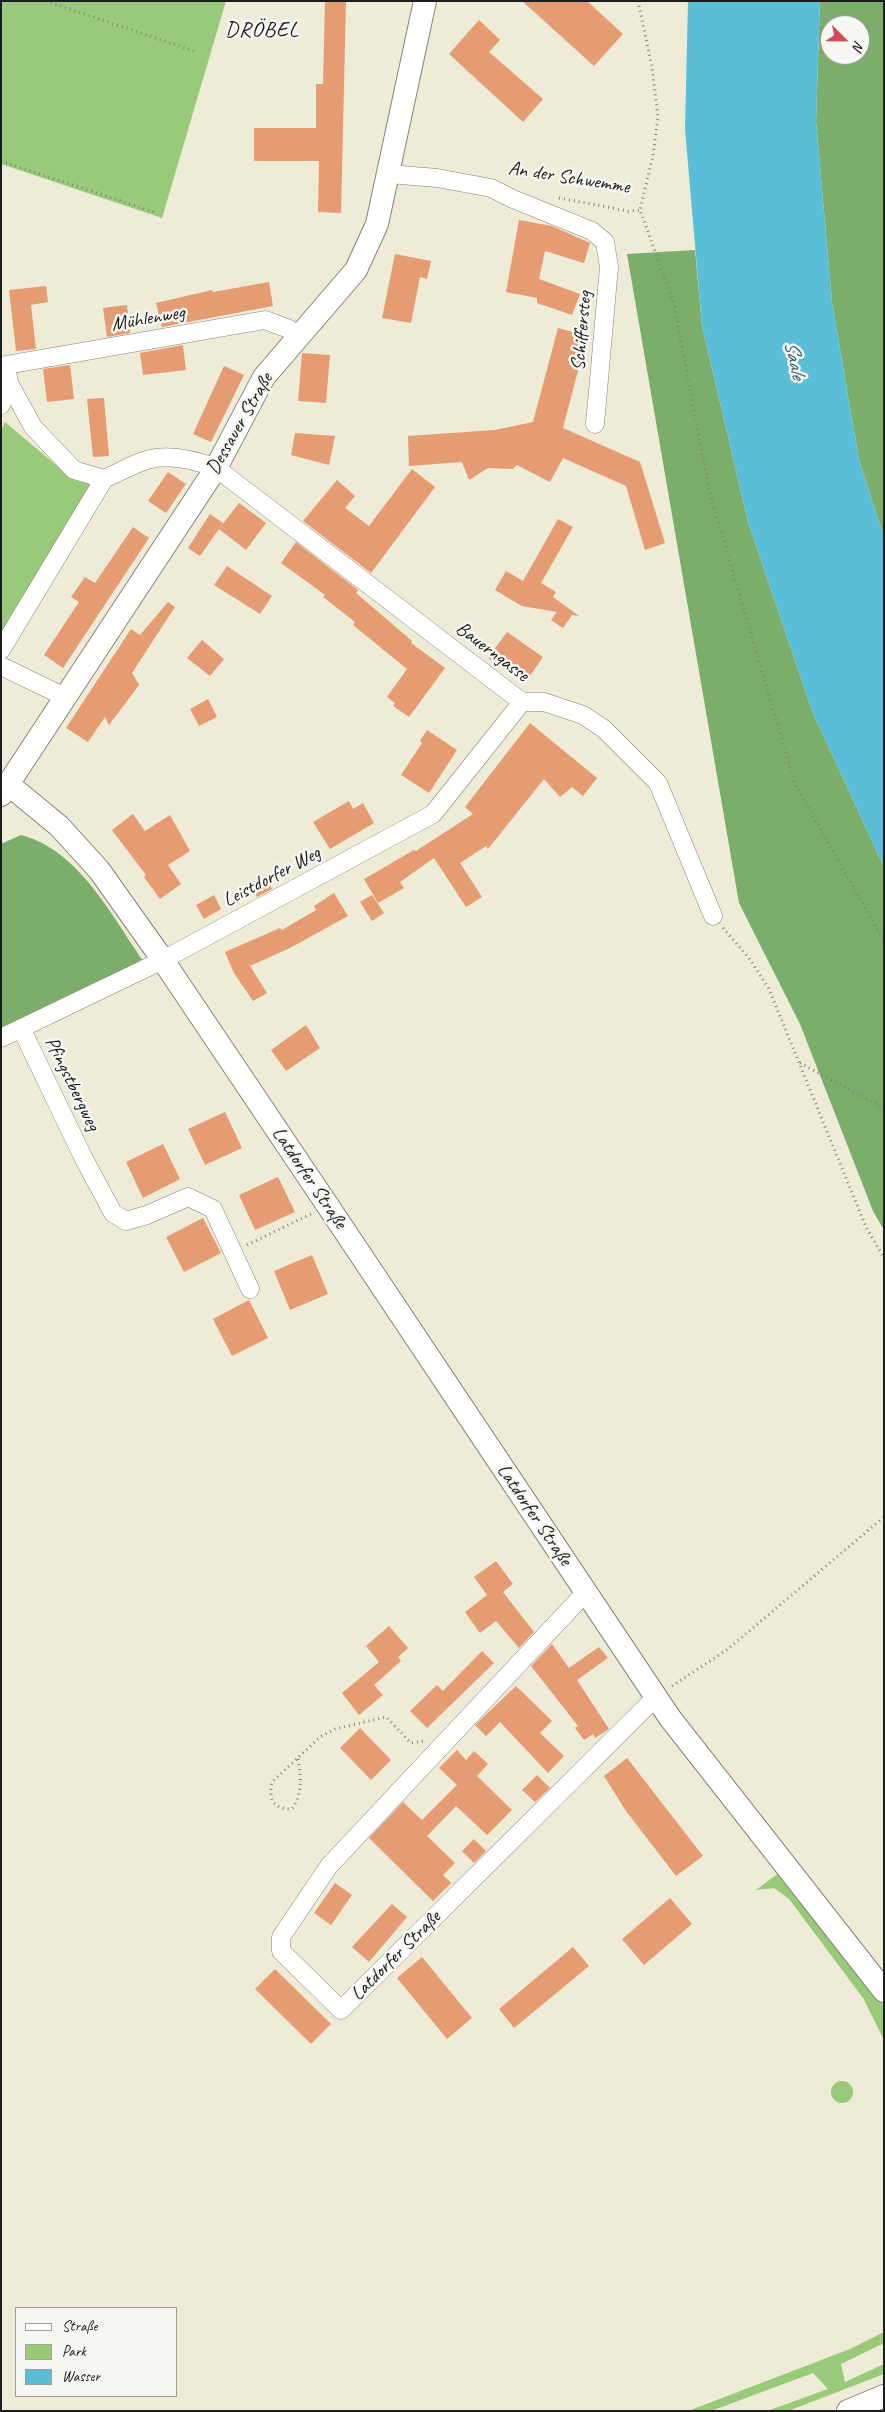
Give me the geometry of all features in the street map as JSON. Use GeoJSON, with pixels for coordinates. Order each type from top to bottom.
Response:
{"type":"FeatureCollection","features":[{"type":"Feature","properties":{"kind":"main road","name":"Dessauer Straße"},"geometry":{"type":"LineString","coordinates":[[5,789],[216,468],[264,377],[297,336],[356,270],[377,224],[425,1]]}},
{"type":"Feature","properties":{"kind":"main road","name":"Latdorfer Straße"},"geometry":{"type":"LineString","coordinates":[[5,789],[59,826],[99,870],[163,960],[670,1718],[884,1991]]}},
{"type":"Feature","properties":{"kind":"main road"},"geometry":{"type":"LineString","coordinates":[[848,2411],[884,2396]]}},
{"type":"Feature","properties":{"kind":"street","name":"An der Schwemme"},"geometry":{"type":"LineString","coordinates":[[389,174],[437,178],[491,188],[513,200],[592,231],[604,242]]}},
{"type":"Feature","properties":{"kind":"street","name":"Schiffersteg"},"geometry":{"type":"LineString","coordinates":[[595,424],[609,267],[604,242]]}},
{"type":"Feature","properties":{"kind":"street","name":"Mühlenweg"},"geometry":{"type":"LineString","coordinates":[[3,366],[265,320],[289,329],[297,336]]}},
{"type":"Feature","properties":{"kind":"street"},"geometry":{"type":"LineString","coordinates":[[3,366],[9,383],[33,427],[74,470],[104,479]]}},
{"type":"Feature","properties":{"kind":"street"},"geometry":{"type":"LineString","coordinates":[[1,405],[9,383]]}},
{"type":"Feature","properties":{"kind":"street"},"geometry":{"type":"LineString","coordinates":[[1,650],[104,479],[148,459],[174,457],[203,463],[216,468]]}},
{"type":"Feature","properties":{"kind":"street","name":"Bauerngasse"},"geometry":{"type":"LineString","coordinates":[[216,468],[522,702],[544,702],[583,715],[604,729],[658,783],[713,916]]}},
{"type":"Feature","properties":{"kind":"street"},"geometry":{"type":"LineString","coordinates":[[1,666],[65,697]]}},
{"type":"Feature","properties":{"kind":"street","name":"Leistdorfer Weg"},"geometry":{"type":"LineString","coordinates":[[1,1038],[163,960],[433,814],[522,702]]}},
{"type":"Feature","properties":{"kind":"street","name":"Pfingstbergweg"},"geometry":{"type":"LineString","coordinates":[[21,1028],[84,1159],[113,1213],[126,1221],[147,1215],[188,1197],[213,1210],[233,1252]]}},
{"type":"Feature","properties":{"kind":"street"},"geometry":{"type":"LineString","coordinates":[[233,1252],[250,1289]]}},
{"type":"Feature","properties":{"kind":"street","name":"Latdorfer Straße"},"geometry":{"type":"LineString","coordinates":[[586,1592],[329,1866],[281,1937],[280,1951],[341,2010],[656,1697]]}},
{"type":"Feature","properties":{"kind":"path"},"geometry":{"type":"LineString","coordinates":[[46,1],[197,52]]}},
{"type":"Feature","properties":{"kind":"path"},"geometry":{"type":"LineString","coordinates":[[638,1],[652,67],[658,117],[654,155],[640,210],[674,304],[709,490],[795,784],[884,941]]}},
{"type":"Feature","properties":{"kind":"path"},"geometry":{"type":"LineString","coordinates":[[1,161],[157,213]]}},
{"type":"Feature","properties":{"kind":"path","name":"An der Schwemme"},"geometry":{"type":"LineString","coordinates":[[551,196],[628,211],[640,210]]}},
{"type":"Feature","properties":{"kind":"path"},"geometry":{"type":"LineString","coordinates":[[713,916],[749,958],[768,989],[866,1227],[884,1258]]}},
{"type":"Feature","properties":{"kind":"path"},"geometry":{"type":"LineString","coordinates":[[799,1063],[884,1108]]}},
{"type":"Feature","properties":{"kind":"path"},"geometry":{"type":"LineString","coordinates":[[233,1252],[328,1206]]}},
{"type":"Feature","properties":{"kind":"path"},"geometry":{"type":"LineString","coordinates":[[656,1697],[728,1649],[884,1516]]}},
{"type":"Feature","properties":{"kind":"path"},"geometry":{"type":"LineString","coordinates":[[298,1759],[301,1784],[298,1800],[292,1809],[282,1809],[275,1806],[271,1799],[272,1782],[320,1737],[335,1729],[386,1717],[411,1743],[453,1733]]}},
{"type":"Feature","properties":{"kind":"green space"},"geometry":{"type":"Polygon","coordinates":[[[1,1],[226,1],[162,218],[1,164],[1,1]]]}},
{"type":"Feature","properties":{"kind":"green space"},"geometry":{"type":"Polygon","coordinates":[[[820,1],[884,1],[884,537],[859,460],[832,302],[816,121],[820,1]]]}},
{"type":"Feature","properties":{"kind":"green space"},"geometry":{"type":"Polygon","coordinates":[[[695,250],[702,326],[748,522],[812,711],[884,867],[884,1230],[873,1211],[800,1024],[739,903],[627,254],[695,250]]]}},
{"type":"Feature","properties":{"kind":"green space"},"geometry":{"type":"Polygon","coordinates":[[[5,422],[74,480],[92,485],[1,635],[1,431],[5,422]]]}},
{"type":"Feature","properties":{"kind":"green space"},"geometry":{"type":"Polygon","coordinates":[[[21,835],[42,843],[77,869],[106,905],[144,962],[1,1029],[1,844],[21,835]]]}},
{"type":"Feature","properties":{"kind":"green space"},"geometry":{"type":"Polygon","coordinates":[[[780,1872],[884,2006],[884,2040],[863,1998],[789,1899],[774,1888],[756,1890],[780,1872]]]}},
{"type":"Feature","properties":{"kind":"green space"},"geometry":{"type":"Polygon","coordinates":[[[842,2081],[850,2084],[853,2092],[850,2100],[842,2103],[834,2100],[831,2092],[834,2084],[842,2081]]]}},
{"type":"Feature","properties":{"kind":"green space"},"geometry":{"type":"Polygon","coordinates":[[[884,2332],[884,2343],[841,2364],[845,2382],[884,2364],[884,2374],[788,2411],[767,2411],[828,2389],[813,2373],[711,2411],[688,2411],[850,2349],[884,2332]]]}},
{"type":"Feature","properties":{"kind":"water","name":"Saale"},"geometry":{"type":"Polygon","coordinates":[[[688,1],[820,1],[816,121],[832,302],[859,460],[884,537],[884,867],[812,711],[748,522],[702,326],[685,129],[688,1]]]}},
{"type":"Feature","properties":{"kind":"building"},"geometry":{"type":"Polygon","coordinates":[[[325,1],[346,1],[341,213],[318,212],[319,161],[254,161],[254,128],[316,128],[316,84],[323,84],[325,1]]]}},
{"type":"Feature","properties":{"kind":"building"},"geometry":{"type":"Polygon","coordinates":[[[522,1],[587,1],[623,34],[594,66],[522,1]]]}},
{"type":"Feature","properties":{"kind":"building"},"geometry":{"type":"Polygon","coordinates":[[[479,20],[500,40],[489,52],[543,99],[523,122],[449,54],[479,20]]]}},
{"type":"Feature","properties":{"kind":"building"},"geometry":{"type":"Polygon","coordinates":[[[519,220],[552,226],[590,243],[584,263],[545,251],[539,279],[580,294],[572,315],[537,303],[537,298],[506,292],[519,220]]]}},
{"type":"Feature","properties":{"kind":"building"},"geometry":{"type":"Polygon","coordinates":[[[395,254],[431,261],[427,279],[420,277],[411,323],[382,318],[395,254]]]}},
{"type":"Feature","properties":{"kind":"building"},"geometry":{"type":"Polygon","coordinates":[[[269,282],[273,306],[162,327],[156,303],[212,290],[213,292],[269,282]]]}},
{"type":"Feature","properties":{"kind":"building"},"geometry":{"type":"Polygon","coordinates":[[[46,286],[48,302],[31,305],[36,349],[16,351],[9,290],[46,286]]]}},
{"type":"Feature","properties":{"kind":"building"},"geometry":{"type":"Polygon","coordinates":[[[127,305],[130,333],[107,337],[103,308],[127,305]]]}},
{"type":"Feature","properties":{"kind":"building"},"geometry":{"type":"Polygon","coordinates":[[[558,328],[587,336],[563,428],[640,462],[665,543],[645,550],[626,486],[563,458],[550,482],[517,465],[513,469],[488,468],[469,480],[462,462],[409,466],[408,436],[495,430],[533,422],[558,328]]]}},
{"type":"Feature","properties":{"kind":"building"},"geometry":{"type":"Polygon","coordinates":[[[183,345],[186,370],[143,375],[140,353],[183,345]]]}},
{"type":"Feature","properties":{"kind":"building"},"geometry":{"type":"Polygon","coordinates":[[[302,353],[330,355],[326,403],[298,401],[302,353]]]}},
{"type":"Feature","properties":{"kind":"building"},"geometry":{"type":"Polygon","coordinates":[[[70,365],[74,399],[47,402],[43,369],[70,365]]]}},
{"type":"Feature","properties":{"kind":"building"},"geometry":{"type":"Polygon","coordinates":[[[224,366],[244,375],[211,442],[193,434],[224,366]]]}},
{"type":"Feature","properties":{"kind":"building"},"geometry":{"type":"Polygon","coordinates":[[[104,398],[109,456],[93,457],[87,399],[104,398]]]}},
{"type":"Feature","properties":{"kind":"building"},"geometry":{"type":"Polygon","coordinates":[[[295,433],[335,436],[329,465],[291,455],[295,433]]]}},
{"type":"Feature","properties":{"kind":"building"},"geometry":{"type":"Polygon","coordinates":[[[412,469],[435,487],[371,573],[303,521],[337,480],[355,496],[345,508],[369,526],[412,469]]]}},
{"type":"Feature","properties":{"kind":"building"},"geometry":{"type":"Polygon","coordinates":[[[168,472],[186,484],[166,513],[148,501],[168,472]]]}},
{"type":"Feature","properties":{"kind":"building"},"geometry":{"type":"Polygon","coordinates":[[[239,503],[266,523],[246,550],[219,529],[239,503]]]}},
{"type":"Feature","properties":{"kind":"building"},"geometry":{"type":"Polygon","coordinates":[[[210,514],[223,523],[200,556],[188,548],[210,514]]]}},
{"type":"Feature","properties":{"kind":"building"},"geometry":{"type":"Polygon","coordinates":[[[558,519],[573,527],[541,583],[556,592],[553,597],[579,616],[572,615],[563,628],[551,620],[557,612],[522,606],[495,590],[506,571],[523,581],[558,519]]]}},
{"type":"Feature","properties":{"kind":"building"},"geometry":{"type":"Polygon","coordinates":[[[133,527],[149,538],[63,668],[44,655],[79,602],[71,597],[85,577],[95,583],[133,527]]]}},
{"type":"Feature","properties":{"kind":"building"},"geometry":{"type":"Polygon","coordinates":[[[296,542],[358,590],[356,593],[412,641],[411,643],[445,668],[409,717],[393,706],[395,703],[387,697],[407,669],[353,625],[355,622],[323,597],[325,595],[281,563],[296,542]]]}},
{"type":"Feature","properties":{"kind":"building"},"geometry":{"type":"Polygon","coordinates":[[[227,566],[272,596],[260,614],[214,585],[227,566]]]}},
{"type":"Feature","properties":{"kind":"building"},"geometry":{"type":"Polygon","coordinates":[[[168,602],[175,607],[132,673],[139,685],[109,725],[105,717],[88,742],[66,728],[131,629],[140,635],[168,602]]]}},
{"type":"Feature","properties":{"kind":"building"},"geometry":{"type":"Polygon","coordinates":[[[507,632],[543,657],[525,683],[488,658],[507,632]]]}},
{"type":"Feature","properties":{"kind":"building"},"geometry":{"type":"Polygon","coordinates":[[[202,640],[224,659],[210,676],[187,658],[202,640]]]}},
{"type":"Feature","properties":{"kind":"building"},"geometry":{"type":"Polygon","coordinates":[[[208,699],[217,717],[199,726],[190,709],[208,699]]]}},
{"type":"Feature","properties":{"kind":"building"},"geometry":{"type":"Polygon","coordinates":[[[530,723],[597,778],[583,796],[572,787],[560,797],[544,779],[488,849],[486,846],[460,863],[482,897],[466,907],[434,858],[400,882],[404,888],[378,903],[364,879],[414,850],[416,851],[473,814],[465,807],[530,723]]]}},
{"type":"Feature","properties":{"kind":"building"},"geometry":{"type":"Polygon","coordinates":[[[427,730],[457,750],[429,793],[401,775],[422,743],[420,741],[427,730]]]}},
{"type":"Feature","properties":{"kind":"building"},"geometry":{"type":"Polygon","coordinates":[[[349,801],[353,809],[363,803],[374,823],[330,849],[313,822],[349,801]]]}},
{"type":"Feature","properties":{"kind":"building"},"geometry":{"type":"Polygon","coordinates":[[[133,814],[145,831],[170,815],[190,851],[168,865],[181,884],[160,899],[144,877],[146,875],[112,830],[133,814]]]}},
{"type":"Feature","properties":{"kind":"building"},"geometry":{"type":"Polygon","coordinates":[[[264,876],[272,889],[257,897],[250,884],[264,876]]]}},
{"type":"Feature","properties":{"kind":"building"},"geometry":{"type":"Polygon","coordinates":[[[334,893],[348,916],[290,948],[250,966],[267,993],[253,1001],[234,973],[225,952],[280,928],[282,930],[316,910],[314,906],[334,893]]]}},
{"type":"Feature","properties":{"kind":"building"},"geometry":{"type":"Polygon","coordinates":[[[214,895],[221,909],[204,919],[196,905],[214,895]]]}},
{"type":"Feature","properties":{"kind":"building"},"geometry":{"type":"Polygon","coordinates":[[[372,895],[384,913],[372,921],[360,902],[372,895]]]}},
{"type":"Feature","properties":{"kind":"building"},"geometry":{"type":"Polygon","coordinates":[[[306,1025],[320,1048],[286,1071],[271,1050],[306,1025]]]}},
{"type":"Feature","properties":{"kind":"building"},"geometry":{"type":"Polygon","coordinates":[[[225,1112],[242,1148],[205,1165],[188,1129],[225,1112]]]}},
{"type":"Feature","properties":{"kind":"building"},"geometry":{"type":"Polygon","coordinates":[[[163,1144],[180,1179],[143,1198],[126,1162],[163,1144]]]}},
{"type":"Feature","properties":{"kind":"building"},"geometry":{"type":"Polygon","coordinates":[[[278,1177],[295,1212],[255,1230],[239,1195],[278,1177]]]}},
{"type":"Feature","properties":{"kind":"building"},"geometry":{"type":"Polygon","coordinates":[[[203,1218],[221,1253],[184,1272],[166,1237],[203,1218]]]}},
{"type":"Feature","properties":{"kind":"building"},"geometry":{"type":"Polygon","coordinates":[[[312,1255],[328,1294],[290,1310],[274,1271],[312,1255]]]}},
{"type":"Feature","properties":{"kind":"building"},"geometry":{"type":"Polygon","coordinates":[[[249,1300],[268,1338],[232,1356],[213,1319],[249,1300]]]}},
{"type":"Feature","properties":{"kind":"building"},"geometry":{"type":"Polygon","coordinates":[[[496,1561],[513,1584],[503,1592],[534,1632],[519,1648],[496,1621],[480,1633],[465,1612],[487,1595],[474,1577],[496,1561]]]}},
{"type":"Feature","properties":{"kind":"building"},"geometry":{"type":"Polygon","coordinates":[[[389,1626],[408,1648],[398,1657],[401,1661],[374,1685],[383,1695],[359,1715],[342,1693],[379,1662],[366,1646],[389,1626]]]}},
{"type":"Feature","properties":{"kind":"building"},"geometry":{"type":"Polygon","coordinates":[[[552,1644],[569,1668],[599,1647],[608,1658],[577,1680],[609,1729],[595,1738],[593,1734],[584,1740],[575,1728],[578,1726],[531,1666],[552,1644]]]}},
{"type":"Feature","properties":{"kind":"building"},"geometry":{"type":"Polygon","coordinates":[[[482,1651],[494,1663],[427,1728],[410,1711],[437,1685],[443,1691],[482,1651]]]}},
{"type":"Feature","properties":{"kind":"building"},"geometry":{"type":"Polygon","coordinates":[[[516,1686],[552,1721],[540,1733],[564,1756],[548,1773],[500,1722],[486,1736],[475,1725],[516,1686]]]}},
{"type":"Feature","properties":{"kind":"building"},"geometry":{"type":"Polygon","coordinates":[[[360,1728],[391,1760],[371,1780],[340,1748],[360,1728]]]}},
{"type":"Feature","properties":{"kind":"building"},"geometry":{"type":"Polygon","coordinates":[[[457,1750],[466,1760],[474,1751],[488,1764],[477,1776],[512,1810],[487,1835],[456,1806],[427,1836],[455,1863],[443,1875],[451,1883],[433,1901],[369,1838],[403,1802],[422,1820],[457,1785],[439,1768],[457,1750]]]}},
{"type":"Feature","properties":{"kind":"building"},"geometry":{"type":"Polygon","coordinates":[[[627,1758],[703,1856],[676,1876],[626,1811],[604,1776],[627,1758]]]}},
{"type":"Feature","properties":{"kind":"building"},"geometry":{"type":"Polygon","coordinates":[[[537,1775],[550,1788],[535,1802],[522,1790],[537,1775]]]}},
{"type":"Feature","properties":{"kind":"building"},"geometry":{"type":"Polygon","coordinates":[[[474,1839],[486,1851],[474,1863],[462,1851],[474,1839]]]}},
{"type":"Feature","properties":{"kind":"building"},"geometry":{"type":"Polygon","coordinates":[[[335,1883],[352,1895],[331,1925],[314,1913],[335,1883]]]}},
{"type":"Feature","properties":{"kind":"building"},"geometry":{"type":"Polygon","coordinates":[[[670,1898],[692,1924],[644,1965],[622,1939],[670,1898]]]}},
{"type":"Feature","properties":{"kind":"building"},"geometry":{"type":"Polygon","coordinates":[[[392,1904],[407,1917],[369,1962],[352,1947],[392,1904]]]}},
{"type":"Feature","properties":{"kind":"building"},"geometry":{"type":"Polygon","coordinates":[[[573,1947],[589,1966],[514,2028],[499,2009],[573,1947]]]}},
{"type":"Feature","properties":{"kind":"building"},"geometry":{"type":"Polygon","coordinates":[[[422,1957],[472,2018],[447,2039],[397,1978],[422,1957]]]}},
{"type":"Feature","properties":{"kind":"building"},"geometry":{"type":"Polygon","coordinates":[[[275,1969],[331,2024],[311,2044],[255,1989],[275,1969]]]}},
{"type":"Feature","properties":{"kind":"district","name":"DRÖBEL"},"geometry":{"type":"Point","coordinates":[262,30]}}]}
